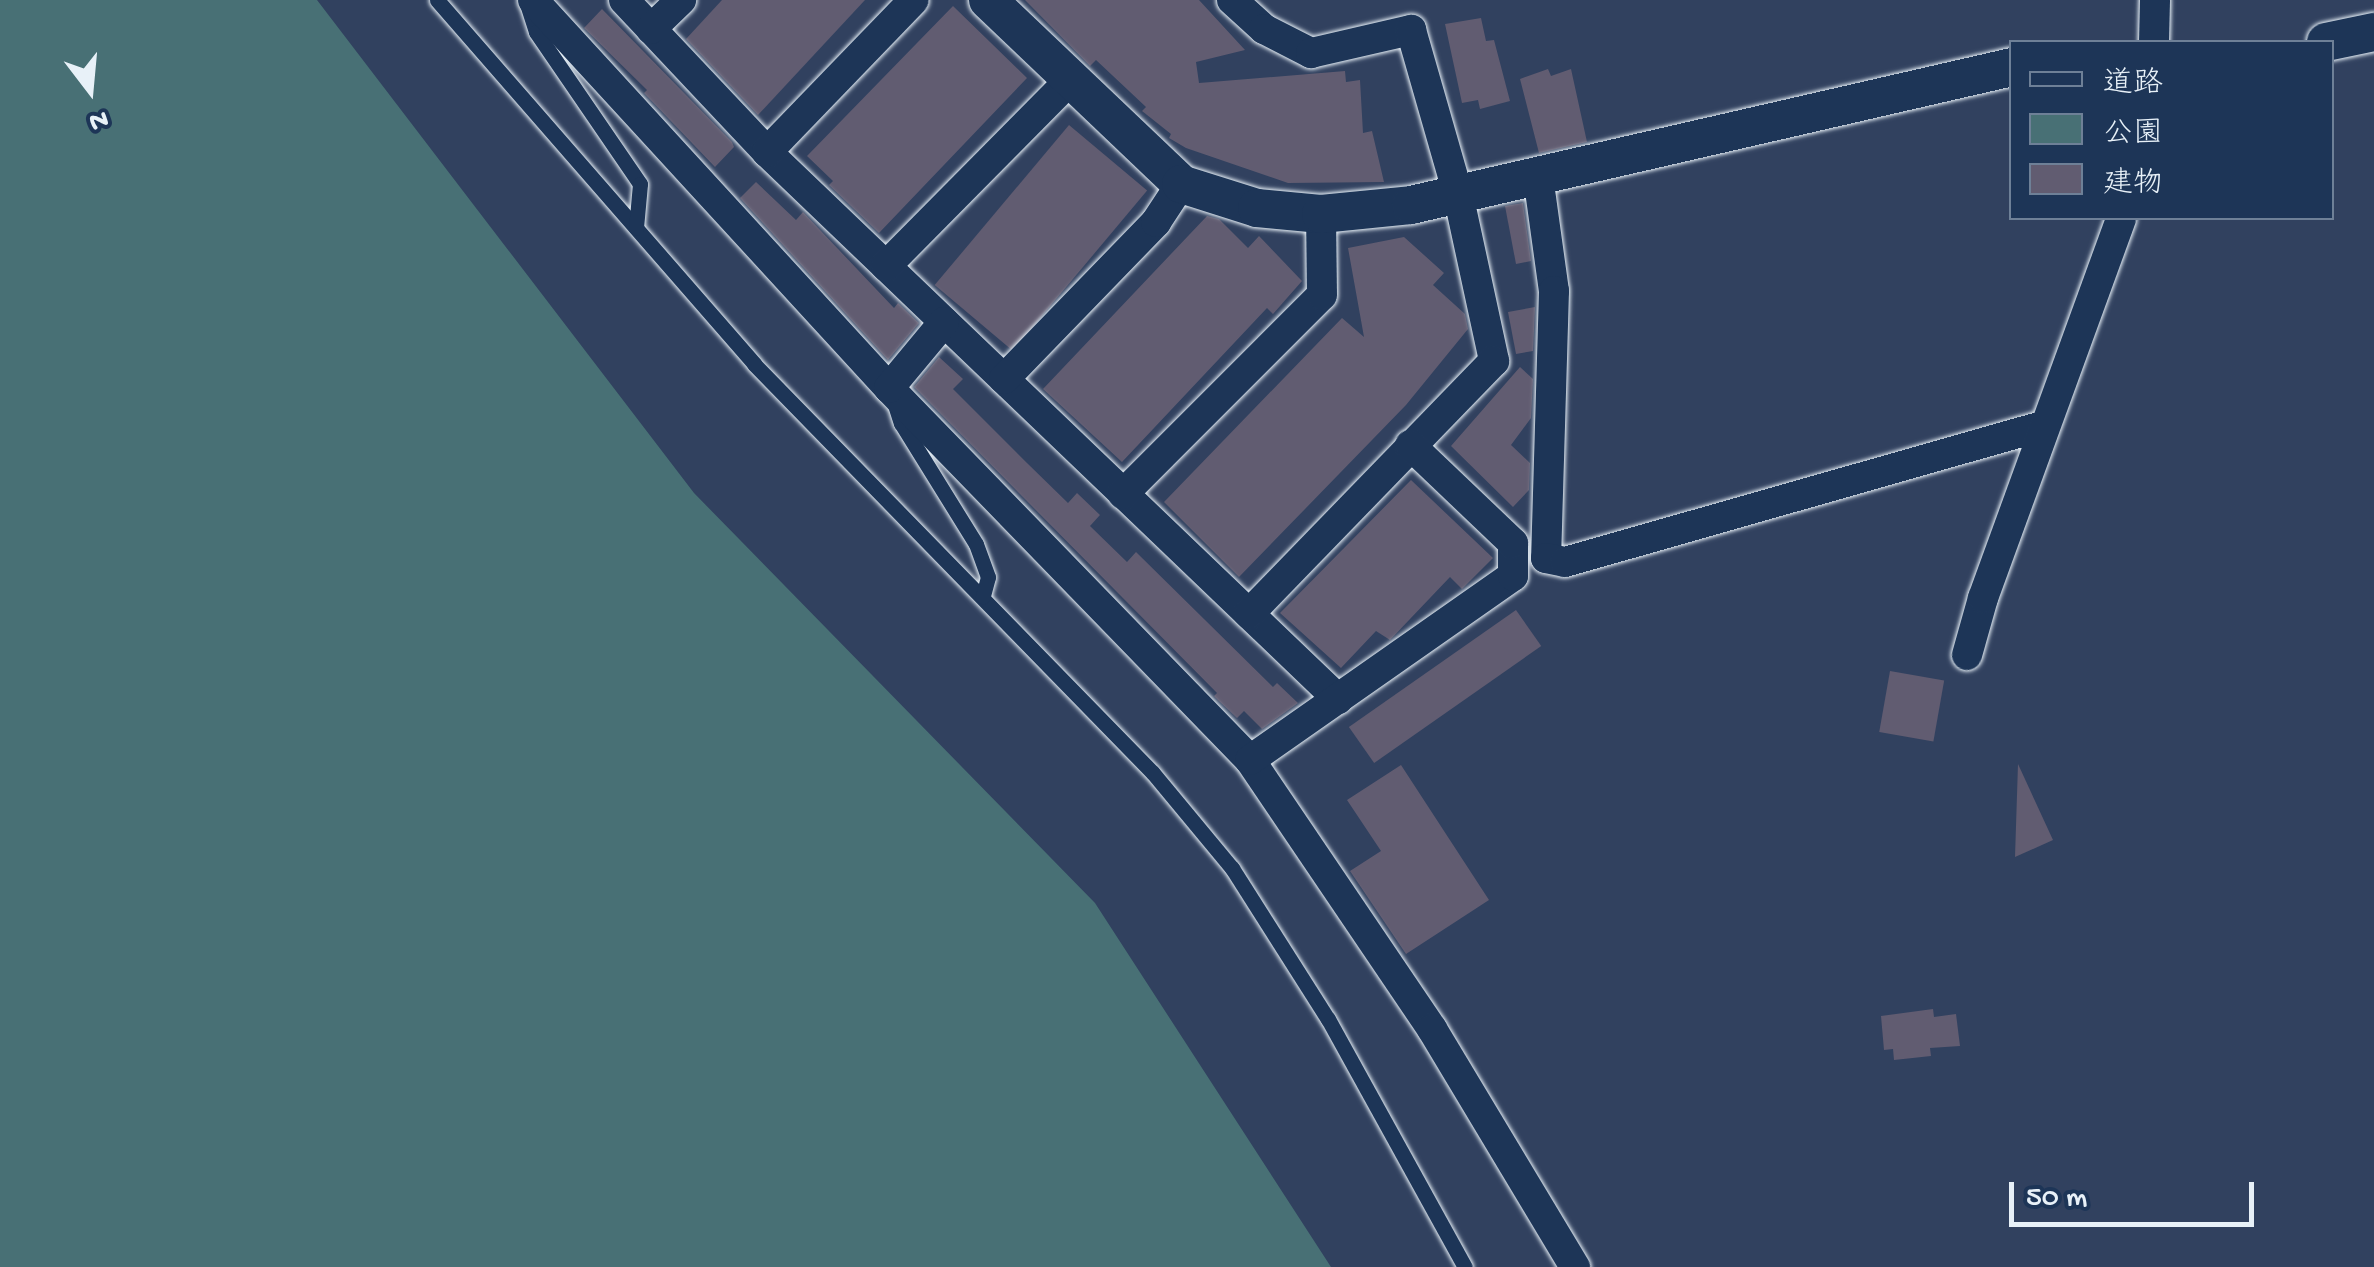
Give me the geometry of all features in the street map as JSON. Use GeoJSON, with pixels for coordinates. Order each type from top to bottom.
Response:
{"type":"FeatureCollection","features":[{"type":"Feature","properties":{"kind":"street"},"geometry":{"type":"LineString","coordinates":[[533,0],[890,388],[1250,760],[1421,1012],[1575,1267]]}},
{"type":"Feature","properties":{"kind":"street"},"geometry":{"type":"LineString","coordinates":[[624,0],[767,152],[1338,700]]}},
{"type":"Feature","properties":{"kind":"street"},"geometry":{"type":"LineString","coordinates":[[652,29],[681,0]]}},
{"type":"Feature","properties":{"kind":"street"},"geometry":{"type":"LineString","coordinates":[[767,152],[914,0]]}},
{"type":"Feature","properties":{"kind":"street"},"geometry":{"type":"LineString","coordinates":[[988,0],[1182,184],[1257,208],[1321,214],[1410,205],[2009,68]]}},
{"type":"Feature","properties":{"kind":"street"},"geometry":{"type":"LineString","coordinates":[[1232,0],[1264,29],[1311,53],[1411,30],[1458,194],[1494,361],[1249,614]]}},
{"type":"Feature","properties":{"kind":"street"},"geometry":{"type":"LineString","coordinates":[[2154,0],[2154,40]]}},
{"type":"Feature","properties":{"kind":"street"},"geometry":{"type":"LineString","coordinates":[[2334,40],[2374,32]]}},
{"type":"Feature","properties":{"kind":"street"},"geometry":{"type":"LineString","coordinates":[[886,266],[1071,79]]}},
{"type":"Feature","properties":{"kind":"street"},"geometry":{"type":"LineString","coordinates":[[1538,176],[1554,291],[1546,558]]}},
{"type":"Feature","properties":{"kind":"street"},"geometry":{"type":"LineString","coordinates":[[1004,379],[1156,222],[1182,184]]}},
{"type":"Feature","properties":{"kind":"street"},"geometry":{"type":"LineString","coordinates":[[1123,494],[1322,295],[1321,214]]}},
{"type":"Feature","properties":{"kind":"street"},"geometry":{"type":"LineString","coordinates":[[1966,655],[2044,426],[2120,220]]}},
{"type":"Feature","properties":{"kind":"street"},"geometry":{"type":"LineString","coordinates":[[890,388],[944,322]]}},
{"type":"Feature","properties":{"kind":"street"},"geometry":{"type":"LineString","coordinates":[[1250,760],[1512,576],[1546,558],[1565,562],[2044,426]]}},
{"type":"Feature","properties":{"kind":"street"},"geometry":{"type":"LineString","coordinates":[[1410,444],[1513,543],[1512,576]]}},
{"type":"Feature","properties":{"kind":"lane"},"geometry":{"type":"LineString","coordinates":[[437,0],[754,364],[1153,773],[1232,868],[1328,1019],[1465,1267]]}},
{"type":"Feature","properties":{"kind":"lane"},"geometry":{"type":"LineString","coordinates":[[525,0],[536,32],[640,184],[636,228]]}},
{"type":"Feature","properties":{"kind":"lane"},"geometry":{"type":"LineString","coordinates":[[890,388],[901,423],[976,544],[988,577],[983,596]]}},
{"type":"Feature","properties":{"kind":"green space"},"geometry":{"type":"Polygon","coordinates":[[[0,0],[317,0],[694,493],[1095,903],[1331,1267],[0,1267],[0,0]]]}},
{"type":"Feature","properties":{"kind":"building"},"geometry":{"type":"Polygon","coordinates":[[[722,0],[865,0],[758,115],[686,39],[722,0]]]}},
{"type":"Feature","properties":{"kind":"building"},"geometry":{"type":"Polygon","coordinates":[[[1025,0],[1199,0],[1245,50],[1196,62],[1199,83],[1345,71],[1346,82],[1360,80],[1363,133],[1372,131],[1384,182],[1288,183],[1186,148],[1169,138],[1171,134],[1142,111],[1146,107],[1096,60],[1090,66],[1025,0]]]}},
{"type":"Feature","properties":{"kind":"building"},"geometry":{"type":"Polygon","coordinates":[[[953,6],[1027,78],[879,233],[829,185],[833,181],[807,156],[953,6]]]}},
{"type":"Feature","properties":{"kind":"building"},"geometry":{"type":"Polygon","coordinates":[[[602,9],[732,142],[734,147],[715,167],[644,93],[647,90],[584,28],[602,9]]]}},
{"type":"Feature","properties":{"kind":"building"},"geometry":{"type":"Polygon","coordinates":[[[1481,18],[1486,41],[1494,40],[1510,101],[1480,109],[1478,100],[1462,103],[1445,24],[1481,18]]]}},
{"type":"Feature","properties":{"kind":"building"},"geometry":{"type":"Polygon","coordinates":[[[1548,69],[1551,76],[1571,69],[1587,142],[1539,153],[1520,79],[1548,69]]]}},
{"type":"Feature","properties":{"kind":"building"},"geometry":{"type":"Polygon","coordinates":[[[1069,125],[1147,191],[1013,351],[935,285],[1069,125]]]}},
{"type":"Feature","properties":{"kind":"building"},"geometry":{"type":"Polygon","coordinates":[[[756,182],[796,220],[803,212],[894,308],[898,303],[919,323],[888,360],[740,198],[756,182]]]}},
{"type":"Feature","properties":{"kind":"building"},"geometry":{"type":"Polygon","coordinates":[[[1523,203],[1531,261],[1516,264],[1505,206],[1523,203]]]}},
{"type":"Feature","properties":{"kind":"building"},"geometry":{"type":"Polygon","coordinates":[[[1207,216],[1219,219],[1248,248],[1259,236],[1302,281],[1273,314],[1267,308],[1122,462],[1043,389],[1207,216]]]}},
{"type":"Feature","properties":{"kind":"building"},"geometry":{"type":"Polygon","coordinates":[[[1404,237],[1444,273],[1433,285],[1465,314],[1468,329],[1406,405],[1239,577],[1164,502],[1342,318],[1364,337],[1348,248],[1404,237]]]}},
{"type":"Feature","properties":{"kind":"building"},"geometry":{"type":"Polygon","coordinates":[[[1535,307],[1533,351],[1516,354],[1508,312],[1535,307]]]}},
{"type":"Feature","properties":{"kind":"building"},"geometry":{"type":"Polygon","coordinates":[[[939,357],[963,379],[953,389],[1027,463],[1068,503],[1077,493],[1100,515],[1090,526],[1127,562],[1136,552],[1273,687],[1277,683],[1298,703],[1262,729],[1244,711],[1237,718],[1220,702],[1214,696],[1217,693],[914,387],[939,357]]]}},
{"type":"Feature","properties":{"kind":"building"},"geometry":{"type":"Polygon","coordinates":[[[1520,367],[1533,379],[1531,418],[1511,445],[1530,463],[1529,490],[1513,507],[1451,446],[1520,367]]]}},
{"type":"Feature","properties":{"kind":"building"},"geometry":{"type":"Polygon","coordinates":[[[1411,480],[1493,558],[1462,589],[1450,577],[1390,640],[1376,631],[1341,668],[1280,613],[1411,480]]]}},
{"type":"Feature","properties":{"kind":"building"},"geometry":{"type":"Polygon","coordinates":[[[1516,610],[1541,646],[1374,763],[1349,727],[1516,610]]]}},
{"type":"Feature","properties":{"kind":"building"},"geometry":{"type":"Polygon","coordinates":[[[1890,671],[1944,681],[1933,742],[1879,732],[1890,671]]]}},
{"type":"Feature","properties":{"kind":"building"},"geometry":{"type":"Polygon","coordinates":[[[2018,764],[2053,840],[2015,857],[2018,764]]]}},
{"type":"Feature","properties":{"kind":"building"},"geometry":{"type":"Polygon","coordinates":[[[1401,765],[1489,900],[1406,954],[1350,871],[1381,851],[1347,800],[1401,765]]]}},
{"type":"Feature","properties":{"kind":"building"},"geometry":{"type":"Polygon","coordinates":[[[1933,1009],[1934,1017],[1956,1014],[1960,1046],[1930,1048],[1931,1056],[1894,1060],[1893,1049],[1884,1050],[1881,1016],[1933,1009]]]}}]}
